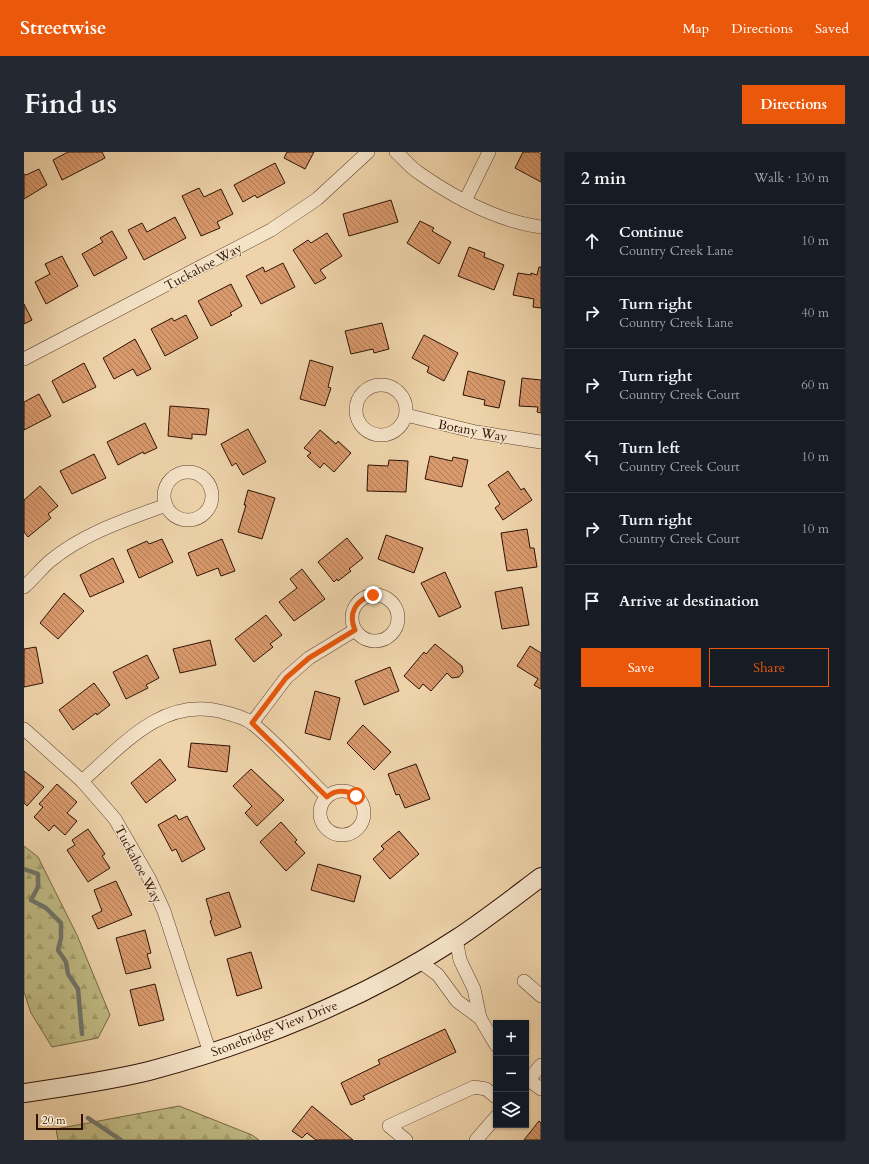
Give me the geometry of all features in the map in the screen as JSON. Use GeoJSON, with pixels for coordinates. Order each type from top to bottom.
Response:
{"type":"FeatureCollection","features":[{"type":"Feature","properties":{"kind":"street","name":"Tuckahoe Way"},"geometry":{"type":"LineString","coordinates":[[24,359],[271,230],[317,198],[368,152]]}},
{"type":"Feature","properties":{"kind":"street"},"geometry":{"type":"LineString","coordinates":[[396,152],[418,172],[465,201],[506,220],[541,228]]}},
{"type":"Feature","properties":{"kind":"street"},"geometry":{"type":"LineString","coordinates":[[465,201],[489,152]]}},
{"type":"Feature","properties":{"kind":"street","name":"Botany Way"},"geometry":{"type":"LineString","coordinates":[[406,415],[476,432],[541,442]]}},
{"type":"Feature","properties":{"kind":"street"},"geometry":{"type":"LineString","coordinates":[[24,587],[50,561],[80,540],[113,524],[166,505]]}},
{"type":"Feature","properties":{"kind":"street"},"geometry":{"type":"LineString","coordinates":[[252,723],[286,678],[309,658],[355,630]]}},
{"type":"Feature","properties":{"kind":"street"},"geometry":{"type":"LineString","coordinates":[[82,781],[145,726],[164,715],[186,709],[209,709],[230,714],[252,723],[327,797]]}},
{"type":"Feature","properties":{"kind":"street","name":"Tuckahoe Way"},"geometry":{"type":"LineString","coordinates":[[24,729],[82,781],[115,819],[149,878],[164,912],[210,1053]]}},
{"type":"Feature","properties":{"kind":"street","name":"Stonebridge View Drive"},"geometry":{"type":"LineString","coordinates":[[24,1093],[148,1071],[210,1053],[279,1029],[345,1000],[419,961],[456,939],[541,877]]}},
{"type":"Feature","properties":{"kind":"street"},"geometry":{"type":"LineString","coordinates":[[456,939],[460,960],[474,990],[480,1018],[493,1040]]}},
{"type":"Feature","properties":{"kind":"street"},"geometry":{"type":"LineString","coordinates":[[419,961],[438,975],[457,1001],[480,1018]]}},
{"type":"Feature","properties":{"kind":"street"},"geometry":{"type":"LineString","coordinates":[[524,981],[541,996]]}},
{"type":"Feature","properties":{"kind":"street"},"geometry":{"type":"LineString","coordinates":[[529,1079],[541,1064]]}},
{"type":"Feature","properties":{"kind":"street"},"geometry":{"type":"LineString","coordinates":[[529,1082],[541,1089]]}},
{"type":"Feature","properties":{"kind":"street"},"geometry":{"type":"LineString","coordinates":[[406,1140],[389,1126],[474,1087],[486,1089],[493,1095]]}},
{"type":"Feature","properties":{"kind":"street"},"geometry":{"type":"LineString","coordinates":[[476,1140],[493,1120]]}},
{"type":"Feature","properties":{"kind":"green space"},"geometry":{"type":"Polygon","coordinates":[[[24,846],[38,857],[77,935],[110,1015],[98,1038],[52,1047],[31,1013],[24,992],[24,846]]]}},
{"type":"Feature","properties":{"kind":"green space"},"geometry":{"type":"Polygon","coordinates":[[[179,1106],[252,1135],[259,1140],[58,1140],[56,1129],[179,1106]]]}},
{"type":"Feature","properties":{"kind":"building"},"geometry":{"type":"Polygon","coordinates":[[[68,152],[102,152],[105,158],[62,180],[53,160],[68,152]]]}},
{"type":"Feature","properties":{"kind":"building"},"geometry":{"type":"Polygon","coordinates":[[[287,152],[314,152],[305,169],[284,158],[287,152]]]}},
{"type":"Feature","properties":{"kind":"building"},"geometry":{"type":"Polygon","coordinates":[[[523,152],[538,152],[541,154],[541,182],[515,168],[523,152]]]}},
{"type":"Feature","properties":{"kind":"building"},"geometry":{"type":"Polygon","coordinates":[[[275,163],[285,183],[257,198],[255,195],[243,202],[234,185],[275,163]]]}},
{"type":"Feature","properties":{"kind":"building"},"geometry":{"type":"Polygon","coordinates":[[[39,169],[47,185],[24,199],[24,174],[26,175],[39,169]]]}},
{"type":"Feature","properties":{"kind":"building"},"geometry":{"type":"Polygon","coordinates":[[[199,188],[204,197],[221,189],[233,214],[217,222],[220,228],[201,236],[182,196],[199,188]]]}},
{"type":"Feature","properties":{"kind":"building"},"geometry":{"type":"Polygon","coordinates":[[[391,200],[398,222],[349,236],[343,214],[391,200]]]}},
{"type":"Feature","properties":{"kind":"building"},"geometry":{"type":"Polygon","coordinates":[[[175,217],[186,238],[144,260],[128,230],[142,223],[147,232],[175,217]]]}},
{"type":"Feature","properties":{"kind":"building"},"geometry":{"type":"Polygon","coordinates":[[[420,221],[434,228],[432,231],[451,242],[439,264],[407,243],[420,221]]]}},
{"type":"Feature","properties":{"kind":"building"},"geometry":{"type":"Polygon","coordinates":[[[112,231],[127,258],[94,276],[82,254],[103,242],[100,238],[112,231]]]}},
{"type":"Feature","properties":{"kind":"building"},"geometry":{"type":"Polygon","coordinates":[[[327,233],[342,256],[320,270],[326,278],[315,284],[293,250],[308,240],[311,243],[327,233]]]}},
{"type":"Feature","properties":{"kind":"building"},"geometry":{"type":"Polygon","coordinates":[[[469,247],[485,253],[484,257],[504,265],[494,290],[458,276],[469,247]]]}},
{"type":"Feature","properties":{"kind":"building"},"geometry":{"type":"Polygon","coordinates":[[[62,256],[78,286],[46,304],[35,282],[50,274],[45,264],[62,256]]]}},
{"type":"Feature","properties":{"kind":"building"},"geometry":{"type":"Polygon","coordinates":[[[283,263],[295,287],[261,304],[246,276],[263,267],[265,272],[283,263]]]}},
{"type":"Feature","properties":{"kind":"building"},"geometry":{"type":"Polygon","coordinates":[[[539,267],[541,267],[541,308],[533,307],[534,299],[513,295],[518,273],[531,275],[531,273],[537,275],[539,267]]]}},
{"type":"Feature","properties":{"kind":"building"},"geometry":{"type":"Polygon","coordinates":[[[231,284],[242,306],[230,313],[232,315],[211,326],[198,301],[231,284]]]}},
{"type":"Feature","properties":{"kind":"building"},"geometry":{"type":"Polygon","coordinates":[[[24,304],[32,320],[24,324],[24,304]]]}},
{"type":"Feature","properties":{"kind":"building"},"geometry":{"type":"Polygon","coordinates":[[[186,315],[198,338],[165,356],[151,329],[172,318],[174,321],[186,315]]]}},
{"type":"Feature","properties":{"kind":"building"},"geometry":{"type":"Polygon","coordinates":[[[382,323],[389,349],[374,353],[373,349],[351,354],[345,331],[382,323]]]}},
{"type":"Feature","properties":{"kind":"building"},"geometry":{"type":"Polygon","coordinates":[[[424,335],[458,353],[444,381],[427,372],[429,367],[412,358],[424,335]]]}},
{"type":"Feature","properties":{"kind":"building"},"geometry":{"type":"Polygon","coordinates":[[[135,339],[151,369],[137,376],[133,369],[114,379],[103,358],[135,339]]]}},
{"type":"Feature","properties":{"kind":"building"},"geometry":{"type":"Polygon","coordinates":[[[310,360],[333,367],[328,387],[331,388],[325,406],[300,399],[310,360]]]}},
{"type":"Feature","properties":{"kind":"building"},"geometry":{"type":"Polygon","coordinates":[[[84,363],[96,387],[63,403],[52,381],[84,363]]]}},
{"type":"Feature","properties":{"kind":"building"},"geometry":{"type":"Polygon","coordinates":[[[468,371],[505,381],[499,408],[484,405],[485,400],[463,395],[468,371]]]}},
{"type":"Feature","properties":{"kind":"building"},"geometry":{"type":"Polygon","coordinates":[[[522,378],[541,380],[541,413],[537,412],[538,407],[519,406],[522,378]]]}},
{"type":"Feature","properties":{"kind":"building"},"geometry":{"type":"Polygon","coordinates":[[[39,394],[51,416],[24,430],[24,402],[39,394]]]}},
{"type":"Feature","properties":{"kind":"building"},"geometry":{"type":"Polygon","coordinates":[[[170,406],[209,409],[206,435],[192,434],[192,439],[168,436],[170,406]]]}},
{"type":"Feature","properties":{"kind":"building"},"geometry":{"type":"Polygon","coordinates":[[[145,423],[157,448],[144,454],[143,452],[118,465],[107,442],[145,423]]]}},
{"type":"Feature","properties":{"kind":"building"},"geometry":{"type":"Polygon","coordinates":[[[248,429],[266,462],[243,475],[236,463],[232,466],[221,444],[248,429]]]}},
{"type":"Feature","properties":{"kind":"building"},"geometry":{"type":"Polygon","coordinates":[[[320,430],[336,444],[338,441],[351,453],[334,472],[324,463],[320,468],[307,456],[311,453],[304,448],[320,430]]]}},
{"type":"Feature","properties":{"kind":"building"},"geometry":{"type":"Polygon","coordinates":[[[94,454],[106,478],[72,494],[60,471],[94,454]]]}},
{"type":"Feature","properties":{"kind":"building"},"geometry":{"type":"Polygon","coordinates":[[[430,456],[452,461],[453,457],[468,460],[462,487],[425,479],[430,456]]]}},
{"type":"Feature","properties":{"kind":"building"},"geometry":{"type":"Polygon","coordinates":[[[389,460],[408,461],[406,492],[367,491],[368,465],[388,466],[389,460]]]}},
{"type":"Feature","properties":{"kind":"building"},"geometry":{"type":"Polygon","coordinates":[[[508,471],[521,490],[524,488],[532,500],[503,520],[495,508],[500,504],[488,485],[508,471]]]}},
{"type":"Feature","properties":{"kind":"building"},"geometry":{"type":"Polygon","coordinates":[[[40,486],[58,506],[48,514],[51,518],[28,537],[24,532],[24,500],[40,486]]]}},
{"type":"Feature","properties":{"kind":"building"},"geometry":{"type":"Polygon","coordinates":[[[248,490],[275,498],[262,539],[238,532],[246,505],[244,505],[248,490]]]}},
{"type":"Feature","properties":{"kind":"building"},"geometry":{"type":"Polygon","coordinates":[[[527,529],[530,548],[534,548],[537,567],[507,571],[501,533],[527,529]]]}},
{"type":"Feature","properties":{"kind":"building"},"geometry":{"type":"Polygon","coordinates":[[[386,535],[423,548],[414,573],[378,559],[386,535]]]}},
{"type":"Feature","properties":{"kind":"building"},"geometry":{"type":"Polygon","coordinates":[[[347,538],[363,558],[349,569],[351,571],[338,581],[337,579],[334,582],[318,562],[347,538]]]}},
{"type":"Feature","properties":{"kind":"building"},"geometry":{"type":"Polygon","coordinates":[[[162,539],[173,562],[139,578],[127,550],[147,541],[149,544],[162,539]]]}},
{"type":"Feature","properties":{"kind":"building"},"geometry":{"type":"Polygon","coordinates":[[[222,539],[235,571],[221,576],[218,568],[197,576],[188,553],[222,539]]]}},
{"type":"Feature","properties":{"kind":"building"},"geometry":{"type":"Polygon","coordinates":[[[113,558],[124,582],[90,597],[80,575],[113,558]]]}},
{"type":"Feature","properties":{"kind":"building"},"geometry":{"type":"Polygon","coordinates":[[[302,569],[325,599],[294,621],[279,602],[297,588],[290,579],[302,569]]]}},
{"type":"Feature","properties":{"kind":"building"},"geometry":{"type":"Polygon","coordinates":[[[445,572],[461,607],[439,617],[421,583],[445,572]]]}},
{"type":"Feature","properties":{"kind":"building"},"geometry":{"type":"Polygon","coordinates":[[[522,587],[529,625],[502,629],[495,592],[522,587]]]}},
{"type":"Feature","properties":{"kind":"building"},"geometry":{"type":"Polygon","coordinates":[[[64,593],[84,611],[58,639],[40,623],[64,593]]]}},
{"type":"Feature","properties":{"kind":"building"},"geometry":{"type":"Polygon","coordinates":[[[266,615],[282,635],[270,644],[273,647],[254,662],[235,639],[266,615]]]}},
{"type":"Feature","properties":{"kind":"building"},"geometry":{"type":"Polygon","coordinates":[[[210,640],[216,665],[180,673],[173,649],[210,640]]]}},
{"type":"Feature","properties":{"kind":"building"},"geometry":{"type":"Polygon","coordinates":[[[435,644],[462,666],[463,672],[459,677],[452,678],[447,673],[431,691],[423,684],[419,689],[404,676],[424,652],[426,654],[435,644]]]}},
{"type":"Feature","properties":{"kind":"building"},"geometry":{"type":"Polygon","coordinates":[[[530,646],[541,653],[541,689],[534,685],[538,679],[517,666],[530,646]]]}},
{"type":"Feature","properties":{"kind":"building"},"geometry":{"type":"Polygon","coordinates":[[[36,647],[43,683],[24,687],[24,649],[36,647]]]}},
{"type":"Feature","properties":{"kind":"building"},"geometry":{"type":"Polygon","coordinates":[[[147,655],[159,678],[146,685],[148,688],[126,699],[113,672],[147,655]]]}},
{"type":"Feature","properties":{"kind":"building"},"geometry":{"type":"Polygon","coordinates":[[[390,667],[399,691],[364,705],[355,681],[390,667]]]}},
{"type":"Feature","properties":{"kind":"building"},"geometry":{"type":"Polygon","coordinates":[[[94,683],[110,705],[97,715],[96,713],[73,730],[59,710],[94,683]]]}},
{"type":"Feature","properties":{"kind":"building"},"geometry":{"type":"Polygon","coordinates":[[[315,691],[340,698],[330,740],[305,733],[315,691]]]}},
{"type":"Feature","properties":{"kind":"building"},"geometry":{"type":"Polygon","coordinates":[[[363,725],[391,752],[374,770],[347,743],[363,725]]]}},
{"type":"Feature","properties":{"kind":"building"},"geometry":{"type":"Polygon","coordinates":[[[191,743],[230,746],[227,772],[188,767],[191,743]]]}},
{"type":"Feature","properties":{"kind":"building"},"geometry":{"type":"Polygon","coordinates":[[[160,759],[176,780],[146,803],[131,783],[160,759]]]}},
{"type":"Feature","properties":{"kind":"building"},"geometry":{"type":"Polygon","coordinates":[[[416,764],[430,799],[405,808],[399,794],[396,795],[388,774],[416,764]]]}},
{"type":"Feature","properties":{"kind":"building"},"geometry":{"type":"Polygon","coordinates":[[[251,769],[284,800],[257,826],[245,813],[252,806],[233,786],[251,769]]]}},
{"type":"Feature","properties":{"kind":"building"},"geometry":{"type":"Polygon","coordinates":[[[24,771],[44,787],[27,806],[24,803],[24,771]]]}},
{"type":"Feature","properties":{"kind":"building"},"geometry":{"type":"Polygon","coordinates":[[[57,784],[77,802],[67,813],[77,821],[65,835],[54,825],[49,831],[34,817],[43,807],[39,804],[57,784]]]}},
{"type":"Feature","properties":{"kind":"building"},"geometry":{"type":"Polygon","coordinates":[[[176,815],[179,820],[187,816],[205,849],[182,862],[176,849],[172,851],[158,825],[176,815]]]}},
{"type":"Feature","properties":{"kind":"building"},"geometry":{"type":"Polygon","coordinates":[[[281,822],[297,840],[295,842],[305,853],[286,871],[260,842],[281,822]]]}},
{"type":"Feature","properties":{"kind":"building"},"geometry":{"type":"Polygon","coordinates":[[[88,829],[105,854],[102,856],[110,868],[88,882],[67,850],[75,845],[72,840],[88,829]]]}},
{"type":"Feature","properties":{"kind":"building"},"geometry":{"type":"Polygon","coordinates":[[[399,831],[419,854],[390,879],[373,859],[384,849],[381,846],[399,831]]]}},
{"type":"Feature","properties":{"kind":"building"},"geometry":{"type":"Polygon","coordinates":[[[318,864],[361,876],[354,902],[311,890],[318,864]]]}},
{"type":"Feature","properties":{"kind":"building"},"geometry":{"type":"Polygon","coordinates":[[[116,881],[132,915],[98,929],[92,916],[102,911],[94,890],[116,881]]]}},
{"type":"Feature","properties":{"kind":"building"},"geometry":{"type":"Polygon","coordinates":[[[229,892],[241,927],[215,936],[210,921],[212,920],[206,899],[229,892]]]}},
{"type":"Feature","properties":{"kind":"building"},"geometry":{"type":"Polygon","coordinates":[[[145,930],[151,953],[147,954],[151,968],[126,974],[116,938],[145,930]]]}},
{"type":"Feature","properties":{"kind":"building"},"geometry":{"type":"Polygon","coordinates":[[[251,952],[262,988],[237,996],[227,959],[251,952]]]}},
{"type":"Feature","properties":{"kind":"building"},"geometry":{"type":"Polygon","coordinates":[[[155,984],[164,1020],[139,1026],[130,990],[155,984]]]}},
{"type":"Feature","properties":{"kind":"building"},"geometry":{"type":"Polygon","coordinates":[[[445,1029],[456,1052],[363,1096],[365,1099],[351,1105],[341,1083],[380,1064],[378,1060],[445,1029]]]}},
{"type":"Feature","properties":{"kind":"building"},"geometry":{"type":"Polygon","coordinates":[[[312,1106],[353,1140],[316,1140],[307,1133],[302,1138],[292,1131],[312,1106]]]}},
{"type":"Feature","properties":{"kind":"building"},"geometry":{"type":"Polygon","coordinates":[[[539,1121],[541,1123],[541,1140],[524,1140],[539,1121]]]}},
{"type":"Feature","properties":{"kind":"waterway"},"geometry":{"type":"LineString","coordinates":[[24,869],[38,874],[38,887],[31,900],[46,908],[61,923],[61,938],[58,950],[66,962],[68,974],[78,989],[82,1034]]}},
{"type":"Feature","properties":{"kind":"waterway"},"geometry":{"type":"LineString","coordinates":[[88,1118],[121,1140]]}},
{"type":"Feature","properties":{"kind":"route"},"geometry":{"type":"LineString","coordinates":[[356,796],[350,792],[343,791],[335,792],[327,797],[252,723],[286,678],[309,658],[355,630],[352,623],[354,608],[365,597],[373,595]]}}]}
